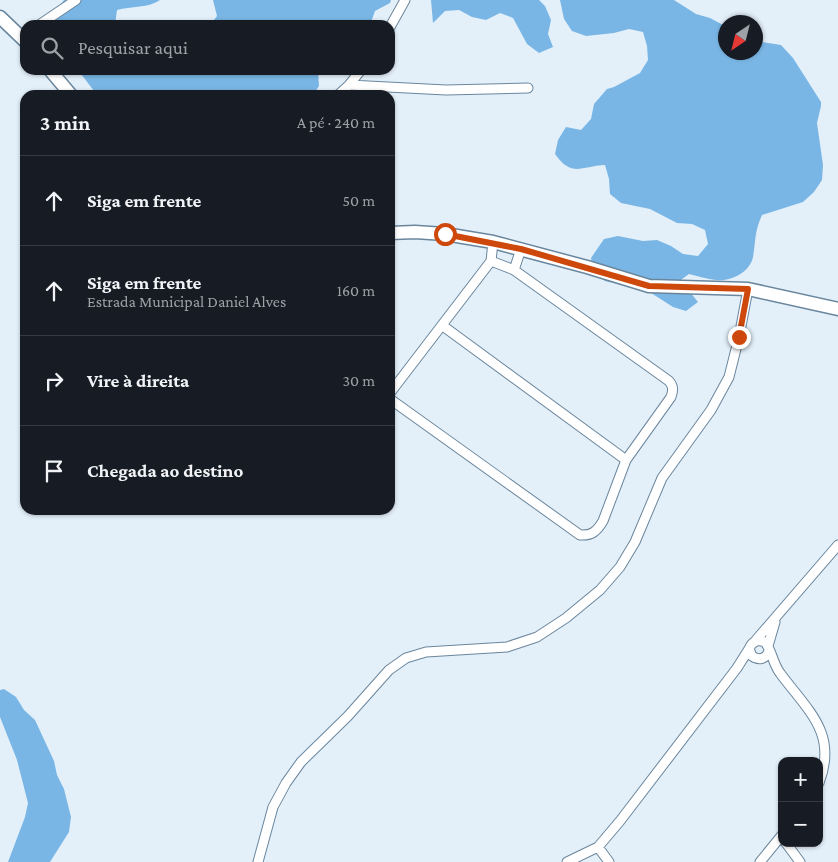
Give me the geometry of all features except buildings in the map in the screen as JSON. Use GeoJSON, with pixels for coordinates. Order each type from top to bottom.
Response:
{"type":"FeatureCollection","features":[{"type":"Feature","properties":{"kind":"street"},"geometry":{"type":"LineString","coordinates":[[46,20],[76,0]]}},
{"type":"Feature","properties":{"kind":"street"},"geometry":{"type":"LineString","coordinates":[[394,20],[405,0]]}},
{"type":"Feature","properties":{"kind":"street"},"geometry":{"type":"LineString","coordinates":[[0,17],[20,34]]}},
{"type":"Feature","properties":{"kind":"street"},"geometry":{"type":"LineString","coordinates":[[54,75],[67,90]]}},
{"type":"Feature","properties":{"kind":"street"},"geometry":{"type":"LineString","coordinates":[[344,90],[357,75]]}},
{"type":"Feature","properties":{"kind":"street"},"geometry":{"type":"LineString","coordinates":[[349,85],[446,90],[528,88]]}},
{"type":"Feature","properties":{"kind":"street"},"geometry":{"type":"LineString","coordinates":[[395,233],[445,234],[493,242],[649,286],[748,289],[838,308]]}},
{"type":"Feature","properties":{"kind":"street"},"geometry":{"type":"LineString","coordinates":[[395,386],[443,326],[491,261],[493,242]]}},
{"type":"Feature","properties":{"kind":"street"},"geometry":{"type":"LineString","coordinates":[[514,270],[521,249]]}},
{"type":"Feature","properties":{"kind":"street"},"geometry":{"type":"LineString","coordinates":[[395,403],[580,535],[588,536],[599,529],[626,460],[671,398],[672,385],[514,270],[491,261]]}},
{"type":"Feature","properties":{"kind":"street"},"geometry":{"type":"LineString","coordinates":[[258,862],[273,807],[286,783],[301,762],[348,716],[389,670],[406,658],[426,652],[507,646],[537,636],[566,618],[600,590],[620,567],[635,542],[662,478],[711,410],[729,377],[748,289]]}},
{"type":"Feature","properties":{"kind":"street"},"geometry":{"type":"LineString","coordinates":[[443,326],[626,460]]}},
{"type":"Feature","properties":{"kind":"street"},"geometry":{"type":"LineString","coordinates":[[567,862],[598,847],[737,668],[752,642],[775,619],[838,545]]}},
{"type":"Feature","properties":{"kind":"street"},"geometry":{"type":"LineString","coordinates":[[737,668],[764,658],[769,649],[775,619]]}},
{"type":"Feature","properties":{"kind":"street"},"geometry":{"type":"LineString","coordinates":[[756,640],[761,640],[769,649],[779,672],[822,725],[829,744],[829,763],[823,775]]}},
{"type":"Feature","properties":{"kind":"street"},"geometry":{"type":"LineString","coordinates":[[749,649],[752,656],[779,672]]}},
{"type":"Feature","properties":{"kind":"street"},"geometry":{"type":"LineString","coordinates":[[760,862],[778,842]]}},
{"type":"Feature","properties":{"kind":"street"},"geometry":{"type":"LineString","coordinates":[[598,847],[609,862]]}},
{"type":"Feature","properties":{"kind":"street"},"geometry":{"type":"LineString","coordinates":[[789,847],[800,862]]}},
{"type":"Feature","properties":{"kind":"shaded area"},"geometry":{"type":"Polygon","coordinates":[[[64,0],[160,0],[145,6],[117,10],[116,20],[52,20],[64,0]]]}},
{"type":"Feature","properties":{"kind":"shaded area"},"geometry":{"type":"Polygon","coordinates":[[[213,0],[391,0],[390,3],[375,11],[372,20],[214,20],[217,16],[213,0]]]}},
{"type":"Feature","properties":{"kind":"shaded area"},"geometry":{"type":"Polygon","coordinates":[[[431,0],[539,0],[545,6],[551,20],[548,34],[553,47],[539,53],[527,44],[513,18],[500,13],[486,20],[472,17],[459,10],[445,11],[433,23],[431,0]]]}},
{"type":"Feature","properties":{"kind":"shaded area"},"geometry":{"type":"Polygon","coordinates":[[[560,0],[674,0],[696,14],[718,22],[718,60],[763,60],[763,42],[781,45],[793,58],[821,102],[817,123],[823,165],[822,180],[814,192],[803,202],[762,215],[756,232],[753,257],[748,267],[739,275],[734,278],[716,280],[689,274],[678,282],[698,302],[686,311],[673,307],[648,291],[605,281],[594,272],[591,258],[604,239],[618,236],[643,241],[657,240],[683,254],[698,256],[708,244],[705,230],[692,224],[677,223],[650,209],[621,203],[610,194],[609,179],[605,165],[572,168],[567,166],[555,154],[558,140],[566,127],[581,130],[591,119],[594,104],[607,89],[640,73],[648,60],[643,32],[629,29],[614,33],[586,36],[572,31],[564,19],[560,0]]]}},
{"type":"Feature","properties":{"kind":"shaded area"},"geometry":{"type":"Polygon","coordinates":[[[82,75],[318,75],[319,86],[316,90],[93,90],[82,75]]]}},
{"type":"Feature","properties":{"kind":"shaded area"},"geometry":{"type":"Polygon","coordinates":[[[4,689],[16,697],[24,710],[35,720],[54,761],[57,775],[64,789],[71,817],[69,832],[50,862],[8,862],[25,817],[28,803],[17,760],[0,717],[0,690],[4,689]]]}},
{"type":"Feature","properties":{"kind":"route"},"geometry":{"type":"LineString","coordinates":[[445,234],[521,249],[649,286],[748,289],[739,337]]}}]}
